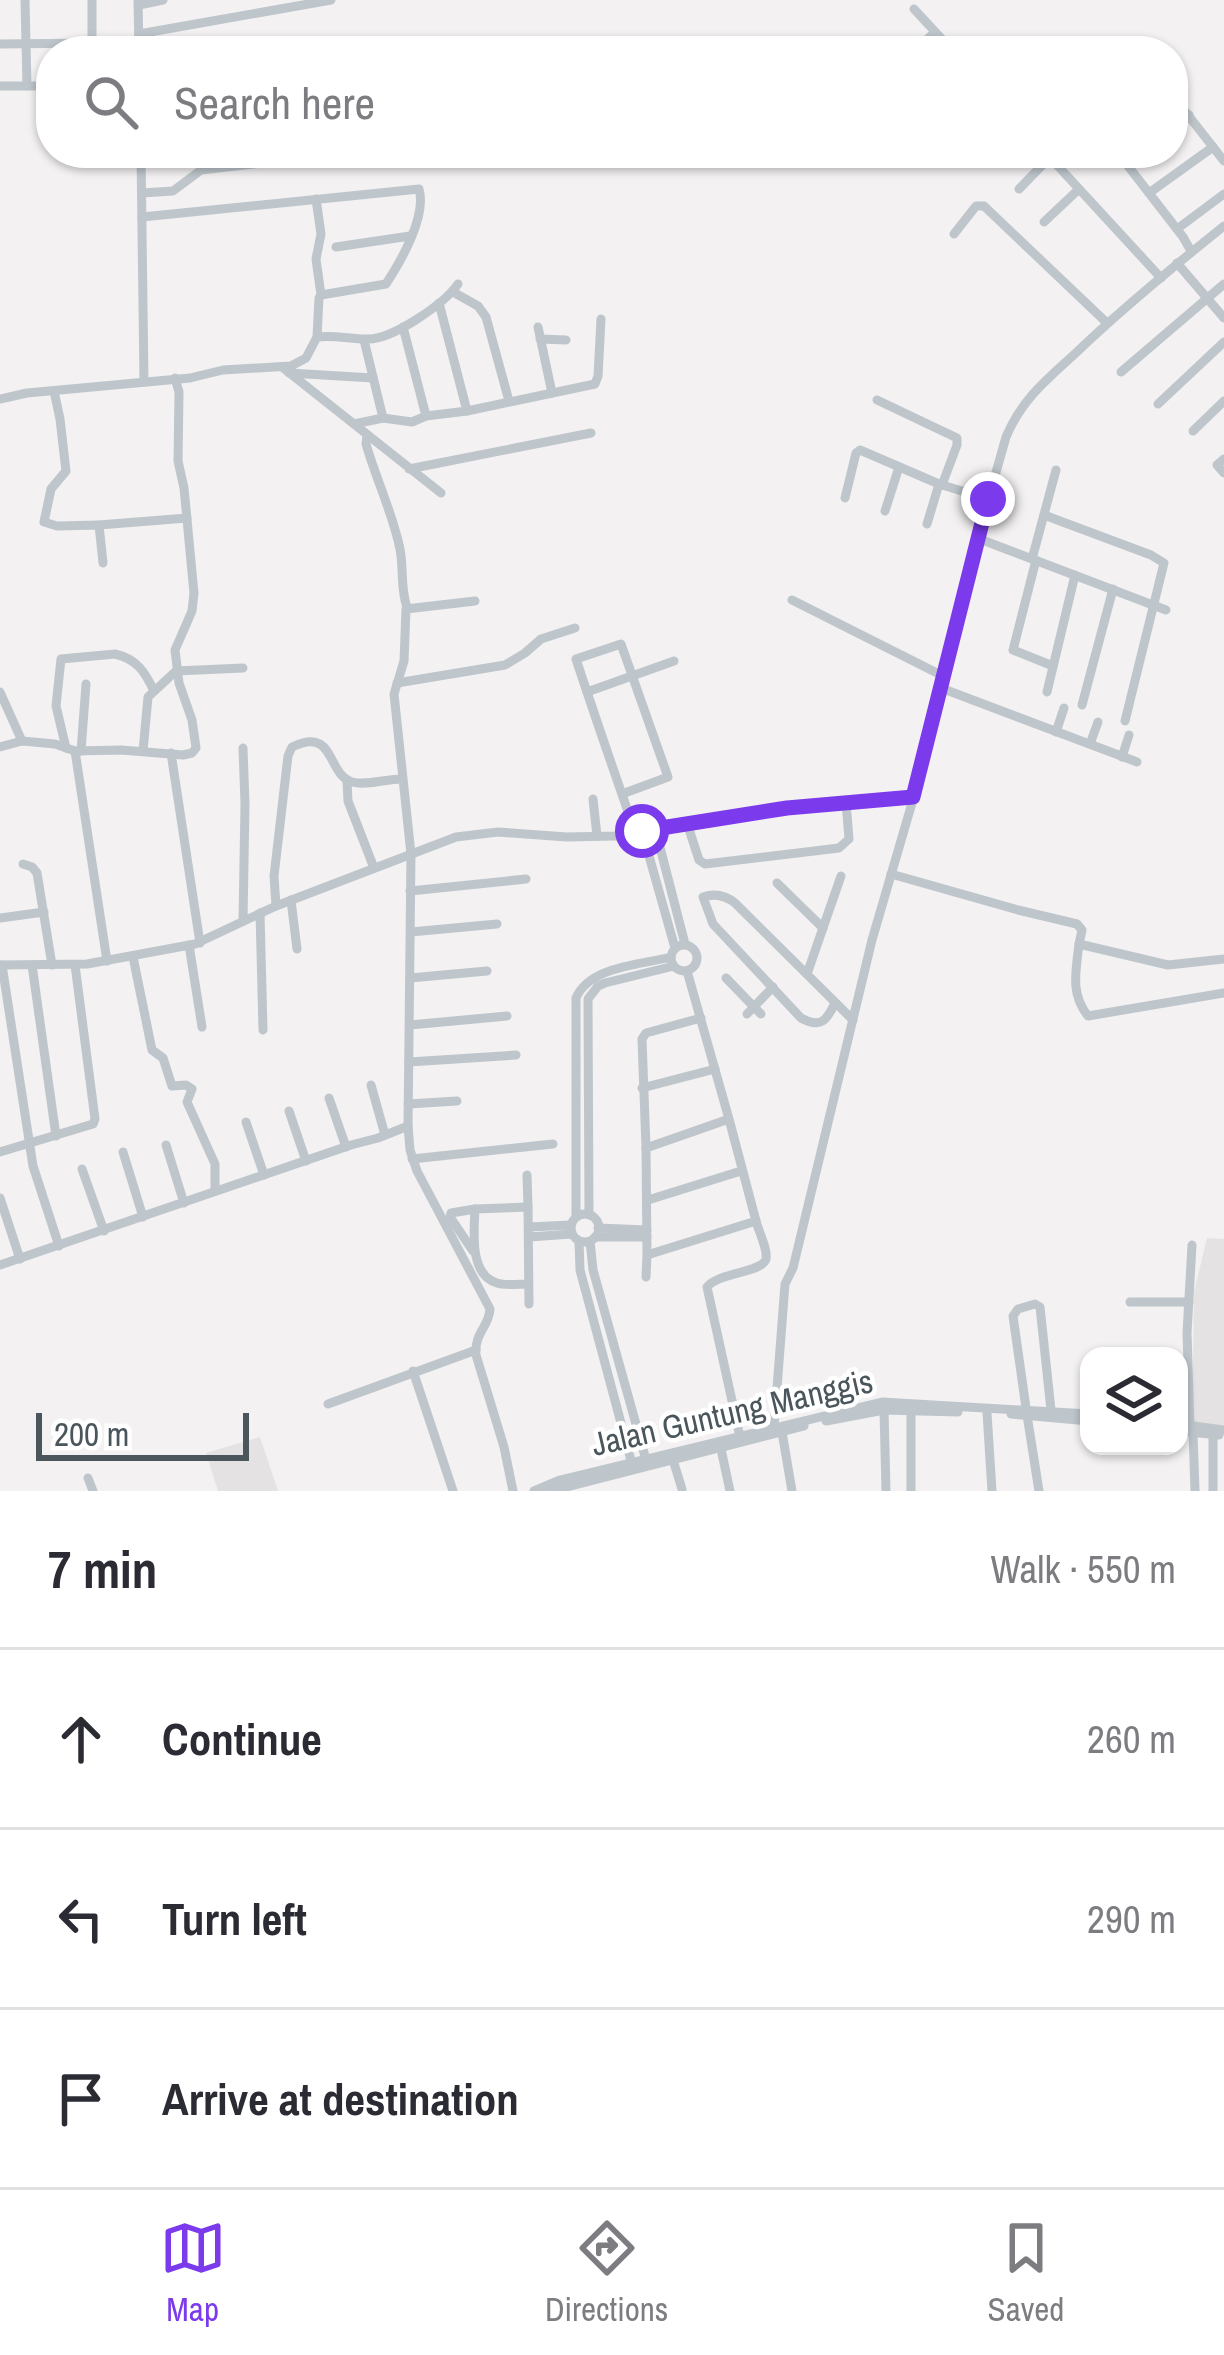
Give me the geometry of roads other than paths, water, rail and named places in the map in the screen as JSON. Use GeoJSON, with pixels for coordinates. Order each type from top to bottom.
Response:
{"type":"FeatureCollection","features":[{"type":"Feature","properties":{"kind":"street"},"geometry":{"type":"LineString","coordinates":[[25,0],[27,86]]}},
{"type":"Feature","properties":{"kind":"street"},"geometry":{"type":"LineString","coordinates":[[92,0],[92,36]]}},
{"type":"Feature","properties":{"kind":"street"},"geometry":{"type":"LineString","coordinates":[[163,0],[138,2],[139,34],[331,0]]}},
{"type":"Feature","properties":{"kind":"street"},"geometry":{"type":"LineString","coordinates":[[914,9],[939,36]]}},
{"type":"Feature","properties":{"kind":"street"},"geometry":{"type":"LineString","coordinates":[[931,36],[935,32]]}},
{"type":"Feature","properties":{"kind":"street"},"geometry":{"type":"LineString","coordinates":[[0,44],[36,44]]}},
{"type":"Feature","properties":{"kind":"street"},"geometry":{"type":"LineString","coordinates":[[0,86],[36,86]]}},
{"type":"Feature","properties":{"kind":"street"},"geometry":{"type":"LineString","coordinates":[[1189,115],[1224,161]]}},
{"type":"Feature","properties":{"kind":"street"},"geometry":{"type":"LineString","coordinates":[[1188,165],[1213,147]]}},
{"type":"Feature","properties":{"kind":"street"},"geometry":{"type":"LineString","coordinates":[[141,168],[144,382]]}},
{"type":"Feature","properties":{"kind":"street"},"geometry":{"type":"LineString","coordinates":[[142,193],[173,191],[201,170],[215,168]]}},
{"type":"Feature","properties":{"kind":"street"},"geometry":{"type":"LineString","coordinates":[[1019,189],[1037,168]]}},
{"type":"Feature","properties":{"kind":"street"},"geometry":{"type":"LineString","coordinates":[[1060,168],[1161,278]]}},
{"type":"Feature","properties":{"kind":"street"},"geometry":{"type":"LineString","coordinates":[[1129,168],[1191,251]]}},
{"type":"Feature","properties":{"kind":"street"},"geometry":{"type":"LineString","coordinates":[[1149,193],[1184,168]]}},
{"type":"Feature","properties":{"kind":"street"},"geometry":{"type":"LineString","coordinates":[[142,217],[419,189],[421,210],[386,284],[321,295]]}},
{"type":"Feature","properties":{"kind":"street"},"geometry":{"type":"LineString","coordinates":[[1044,222],[1079,189]]}},
{"type":"Feature","properties":{"kind":"street"},"geometry":{"type":"LineString","coordinates":[[1177,229],[1224,194]]}},
{"type":"Feature","properties":{"kind":"street"},"geometry":{"type":"LineString","coordinates":[[286,370],[306,358],[317,337],[321,295],[316,259],[321,234],[316,199]]}},
{"type":"Feature","properties":{"kind":"street"},"geometry":{"type":"LineString","coordinates":[[954,234],[976,206],[984,206],[1107,323]]}},
{"type":"Feature","properties":{"kind":"street"},"geometry":{"type":"LineString","coordinates":[[792,1491],[778,1430],[782,1299],[1006,436],[1024,403],[1107,323],[1224,226]]}},
{"type":"Feature","properties":{"kind":"street"},"geometry":{"type":"LineString","coordinates":[[336,247],[410,236]]}},
{"type":"Feature","properties":{"kind":"street"},"geometry":{"type":"LineString","coordinates":[[1177,263],[1224,318]]}},
{"type":"Feature","properties":{"kind":"street"},"geometry":{"type":"LineString","coordinates":[[1121,372],[1224,284]]}},
{"type":"Feature","properties":{"kind":"street"},"geometry":{"type":"LineString","coordinates":[[317,337],[382,338],[456,288],[485,317],[509,401]]}},
{"type":"Feature","properties":{"kind":"street"},"geometry":{"type":"LineString","coordinates":[[440,303],[467,411]]}},
{"type":"Feature","properties":{"kind":"street"},"geometry":{"type":"LineString","coordinates":[[354,424],[383,418],[412,422],[595,384],[601,319]]}},
{"type":"Feature","properties":{"kind":"street"},"geometry":{"type":"LineString","coordinates":[[404,327],[426,416]]}},
{"type":"Feature","properties":{"kind":"street"},"geometry":{"type":"LineString","coordinates":[[552,393],[539,333],[566,340]]}},
{"type":"Feature","properties":{"kind":"street"},"geometry":{"type":"LineString","coordinates":[[364,340],[383,418]]}},
{"type":"Feature","properties":{"kind":"street"},"geometry":{"type":"LineString","coordinates":[[1159,404],[1224,342]]}},
{"type":"Feature","properties":{"kind":"street"},"geometry":{"type":"LineString","coordinates":[[0,400],[240,368],[374,378]]}},
{"type":"Feature","properties":{"kind":"street"},"geometry":{"type":"LineString","coordinates":[[286,370],[441,493]]}},
{"type":"Feature","properties":{"kind":"street"},"geometry":{"type":"LineString","coordinates":[[0,747],[22,741],[74,750],[189,754],[196,748],[176,670],[176,645],[192,610],[194,593],[178,455],[175,378]]}},
{"type":"Feature","properties":{"kind":"street"},"geometry":{"type":"LineString","coordinates":[[53,391],[66,471],[51,489],[44,522],[99,525],[187,518]]}},
{"type":"Feature","properties":{"kind":"street"},"geometry":{"type":"LineString","coordinates":[[877,400],[956,439],[927,524]]}},
{"type":"Feature","properties":{"kind":"street"},"geometry":{"type":"LineString","coordinates":[[1192,431],[1224,401]]}},
{"type":"Feature","properties":{"kind":"street"},"geometry":{"type":"LineString","coordinates":[[409,469],[591,433]]}},
{"type":"Feature","properties":{"kind":"street"},"geometry":{"type":"LineString","coordinates":[[367,435],[400,546],[400,587],[407,608],[404,661],[394,694],[411,854],[408,1126],[412,1159],[490,1309],[478,1333],[476,1350],[513,1491]]}},
{"type":"Feature","properties":{"kind":"street"},"geometry":{"type":"LineString","coordinates":[[845,498],[857,452],[988,499]]}},
{"type":"Feature","properties":{"kind":"street"},"geometry":{"type":"LineString","coordinates":[[1224,459],[1217,465],[1224,473]]}},
{"type":"Feature","properties":{"kind":"street"},"geometry":{"type":"LineString","coordinates":[[885,511],[899,467]]}},
{"type":"Feature","properties":{"kind":"street"},"geometry":{"type":"LineString","coordinates":[[1053,666],[1013,650],[1056,470]]}},
{"type":"Feature","properties":{"kind":"street"},"geometry":{"type":"LineString","coordinates":[[1044,515],[1161,560],[1165,566],[1161,608],[1125,721]]}},
{"type":"Feature","properties":{"kind":"street"},"geometry":{"type":"LineString","coordinates":[[99,525],[103,563]]}},
{"type":"Feature","properties":{"kind":"street"},"geometry":{"type":"LineString","coordinates":[[977,538],[1161,608]]}},
{"type":"Feature","properties":{"kind":"street"},"geometry":{"type":"LineString","coordinates":[[1047,692],[1076,574]]}},
{"type":"Feature","properties":{"kind":"street"},"geometry":{"type":"LineString","coordinates":[[1082,706],[1114,589]]}},
{"type":"Feature","properties":{"kind":"street"},"geometry":{"type":"LineString","coordinates":[[792,600],[942,682],[1137,762]]}},
{"type":"Feature","properties":{"kind":"street"},"geometry":{"type":"LineString","coordinates":[[407,608],[475,601]]}},
{"type":"Feature","properties":{"kind":"street"},"geometry":{"type":"LineString","coordinates":[[397,683],[505,664],[541,639],[575,628]]}},
{"type":"Feature","properties":{"kind":"street"},"geometry":{"type":"LineString","coordinates":[[622,794],[668,777],[621,644],[576,659],[622,794],[667,897]]}},
{"type":"Feature","properties":{"kind":"street"},"geometry":{"type":"LineString","coordinates":[[107,962],[74,750],[56,706],[61,659],[124,656],[141,667],[154,691]]}},
{"type":"Feature","properties":{"kind":"street"},"geometry":{"type":"LineString","coordinates":[[587,692],[674,662]]}},
{"type":"Feature","properties":{"kind":"street"},"geometry":{"type":"LineString","coordinates":[[143,751],[147,703],[176,670],[243,668]]}},
{"type":"Feature","properties":{"kind":"street"},"geometry":{"type":"LineString","coordinates":[[74,750],[86,684]]}},
{"type":"Feature","properties":{"kind":"street"},"geometry":{"type":"LineString","coordinates":[[0,692],[22,741]]}},
{"type":"Feature","properties":{"kind":"street"},"geometry":{"type":"LineString","coordinates":[[1056,731],[1064,708]]}},
{"type":"Feature","properties":{"kind":"street"},"geometry":{"type":"LineString","coordinates":[[1090,744],[1098,722]]}},
{"type":"Feature","properties":{"kind":"street"},"geometry":{"type":"LineString","coordinates":[[1122,757],[1129,735]]}},
{"type":"Feature","properties":{"kind":"street"},"geometry":{"type":"LineString","coordinates":[[277,906],[274,876],[292,747],[321,744],[347,781],[401,779]]}},
{"type":"Feature","properties":{"kind":"street"},"geometry":{"type":"LineString","coordinates":[[243,748],[243,922]]}},
{"type":"Feature","properties":{"kind":"street"},"geometry":{"type":"LineString","coordinates":[[171,753],[202,1027]]}},
{"type":"Feature","properties":{"kind":"street"},"geometry":{"type":"LineString","coordinates":[[347,781],[352,813],[374,868]]}},
{"type":"Feature","properties":{"kind":"street"},"geometry":{"type":"LineString","coordinates":[[59,1246],[28,1143],[1,965],[107,962],[195,944],[291,900],[455,837],[499,832],[597,836],[787,808],[913,797]]}},
{"type":"Feature","properties":{"kind":"street"},"geometry":{"type":"LineString","coordinates":[[592,799],[597,836]]}},
{"type":"Feature","properties":{"kind":"street"},"geometry":{"type":"LineString","coordinates":[[687,823],[699,860],[705,864],[839,848],[849,839],[846,802]]}},
{"type":"Feature","properties":{"kind":"street"},"geometry":{"type":"LineString","coordinates":[[655,828],[676,954],[687,970],[766,1255],[757,1267],[714,1279],[707,1287],[740,1437]]}},
{"type":"Feature","properties":{"kind":"street"},"geometry":{"type":"LineString","coordinates":[[23,864],[38,873],[52,965]]}},
{"type":"Feature","properties":{"kind":"street"},"geometry":{"type":"LineString","coordinates":[[891,874],[1077,924],[1082,930],[1074,986],[1088,1016],[1224,993]]}},
{"type":"Feature","properties":{"kind":"street"},"geometry":{"type":"LineString","coordinates":[[807,974],[841,876]]}},
{"type":"Feature","properties":{"kind":"street"},"geometry":{"type":"LineString","coordinates":[[410,891],[526,879]]}},
{"type":"Feature","properties":{"kind":"street"},"geometry":{"type":"LineString","coordinates":[[777,883],[823,928]]}},
{"type":"Feature","properties":{"kind":"street"},"geometry":{"type":"LineString","coordinates":[[836,1003],[827,1020],[807,1021],[712,924],[704,897],[727,897],[807,974],[836,1003],[853,1020]]}},
{"type":"Feature","properties":{"kind":"street"},"geometry":{"type":"LineString","coordinates":[[291,900],[297,949]]}},
{"type":"Feature","properties":{"kind":"street"},"geometry":{"type":"LineString","coordinates":[[0,918],[44,912]]}},
{"type":"Feature","properties":{"kind":"street"},"geometry":{"type":"LineString","coordinates":[[260,913],[263,1030]]}},
{"type":"Feature","properties":{"kind":"street"},"geometry":{"type":"LineString","coordinates":[[411,932],[497,924]]}},
{"type":"Feature","properties":{"kind":"street"},"geometry":{"type":"LineString","coordinates":[[1079,944],[1168,965],[1224,959]]}},
{"type":"Feature","properties":{"kind":"street"},"geometry":{"type":"LineString","coordinates":[[646,1460],[583,1232],[589,1214],[587,1004],[598,986],[694,948],[698,956],[687,970]]}},
{"type":"Feature","properties":{"kind":"street"},"geometry":{"type":"LineString","coordinates":[[133,957],[152,1050],[163,1058],[172,1086],[186,1084],[192,1089],[187,1102],[215,1164],[215,1191]]}},
{"type":"Feature","properties":{"kind":"street"},"geometry":{"type":"LineString","coordinates":[[32,965],[56,1136]]}},
{"type":"Feature","properties":{"kind":"street"},"geometry":{"type":"LineString","coordinates":[[0,1151],[91,1126],[95,1119],[76,965]]}},
{"type":"Feature","properties":{"kind":"street"},"geometry":{"type":"LineString","coordinates":[[410,978],[487,971]]}},
{"type":"Feature","properties":{"kind":"street"},"geometry":{"type":"LineString","coordinates":[[626,973],[591,978],[576,998],[580,1270],[632,1463]]}},
{"type":"Feature","properties":{"kind":"street"},"geometry":{"type":"LineString","coordinates":[[726,978],[754,1012],[773,988]]}},
{"type":"Feature","properties":{"kind":"street"},"geometry":{"type":"LineString","coordinates":[[410,1025],[507,1016]]}},
{"type":"Feature","properties":{"kind":"street"},"geometry":{"type":"LineString","coordinates":[[646,1277],[643,1035],[701,1018]]}},
{"type":"Feature","properties":{"kind":"street"},"geometry":{"type":"LineString","coordinates":[[409,1062],[517,1055]]}},
{"type":"Feature","properties":{"kind":"street"},"geometry":{"type":"LineString","coordinates":[[642,1088],[715,1070]]}},
{"type":"Feature","properties":{"kind":"street"},"geometry":{"type":"LineString","coordinates":[[371,1085],[385,1135]]}},
{"type":"Feature","properties":{"kind":"street"},"geometry":{"type":"LineString","coordinates":[[329,1099],[346,1147]]}},
{"type":"Feature","properties":{"kind":"street"},"geometry":{"type":"LineString","coordinates":[[408,1104],[457,1101]]}},
{"type":"Feature","properties":{"kind":"street"},"geometry":{"type":"LineString","coordinates":[[289,1112],[306,1160]]}},
{"type":"Feature","properties":{"kind":"street"},"geometry":{"type":"LineString","coordinates":[[646,1148],[729,1119]]}},
{"type":"Feature","properties":{"kind":"street"},"geometry":{"type":"LineString","coordinates":[[246,1122],[264,1175]]}},
{"type":"Feature","properties":{"kind":"street"},"geometry":{"type":"LineString","coordinates":[[0,1265],[408,1126]]}},
{"type":"Feature","properties":{"kind":"street"},"geometry":{"type":"LineString","coordinates":[[412,1159],[554,1144]]}},
{"type":"Feature","properties":{"kind":"street"},"geometry":{"type":"LineString","coordinates":[[166,1145],[184,1203]]}},
{"type":"Feature","properties":{"kind":"street"},"geometry":{"type":"LineString","coordinates":[[123,1152],[143,1217]]}},
{"type":"Feature","properties":{"kind":"street"},"geometry":{"type":"LineString","coordinates":[[82,1169],[104,1231]]}},
{"type":"Feature","properties":{"kind":"street"},"geometry":{"type":"LineString","coordinates":[[648,1200],[741,1172]]}},
{"type":"Feature","properties":{"kind":"street"},"geometry":{"type":"LineString","coordinates":[[527,1175],[529,1304]]}},
{"type":"Feature","properties":{"kind":"street"},"geometry":{"type":"LineString","coordinates":[[0,1198],[20,1258]]}},
{"type":"Feature","properties":{"kind":"street"},"geometry":{"type":"LineString","coordinates":[[528,1207],[458,1211],[450,1217],[481,1269],[498,1284],[528,1284]]}},
{"type":"Feature","properties":{"kind":"street"},"geometry":{"type":"LineString","coordinates":[[475,1209],[476,1256]]}},
{"type":"Feature","properties":{"kind":"street"},"geometry":{"type":"LineString","coordinates":[[647,1255],[756,1221]]}},
{"type":"Feature","properties":{"kind":"street"},"geometry":{"type":"LineString","coordinates":[[529,1232],[647,1234]]}},
{"type":"Feature","properties":{"kind":"street"},"geometry":{"type":"LineString","coordinates":[[1186,1347],[1192,1245]]}},
{"type":"Feature","properties":{"kind":"street"},"geometry":{"type":"LineString","coordinates":[[1130,1302],[1189,1302]]}},
{"type":"Feature","properties":{"kind":"street"},"geometry":{"type":"LineString","coordinates":[[1039,1491],[1013,1316],[1018,1309],[1035,1304],[1040,1307],[1051,1410]]}},
{"type":"Feature","properties":{"kind":"street"},"geometry":{"type":"LineString","coordinates":[[328,1404],[476,1350]]}},
{"type":"Feature","properties":{"kind":"street"},"geometry":{"type":"LineString","coordinates":[[413,1371],[453,1491]]}},
{"type":"Feature","properties":{"kind":"street","name":"Jalan Guntung Manggis"},"geometry":{"type":"LineString","coordinates":[[551,1491],[882,1402],[1080,1417]]}},
{"type":"Feature","properties":{"kind":"street"},"geometry":{"type":"LineString","coordinates":[[884,1409],[886,1491]]}},
{"type":"Feature","properties":{"kind":"street","name":"Jalan Guntung Manggis"},"geometry":{"type":"LineString","coordinates":[[534,1491],[560,1480],[740,1437],[884,1409],[1051,1410],[1080,1416]]}},
{"type":"Feature","properties":{"kind":"street"},"geometry":{"type":"LineString","coordinates":[[911,1412],[911,1491]]}},
{"type":"Feature","properties":{"kind":"street"},"geometry":{"type":"LineString","coordinates":[[987,1413],[992,1491]]}},
{"type":"Feature","properties":{"kind":"street"},"geometry":{"type":"LineString","coordinates":[[1188,1429],[1220,1433],[1213,1491]]}},
{"type":"Feature","properties":{"kind":"street"},"geometry":{"type":"LineString","coordinates":[[1188,1448],[1195,1491]]}},
{"type":"Feature","properties":{"kind":"street"},"geometry":{"type":"LineString","coordinates":[[721,1449],[730,1491]]}},
{"type":"Feature","properties":{"kind":"street"},"geometry":{"type":"LineString","coordinates":[[674,1460],[682,1489]]}},
{"type":"Feature","properties":{"kind":"street"},"geometry":{"type":"LineString","coordinates":[[88,1478],[93,1491]]}}]}
